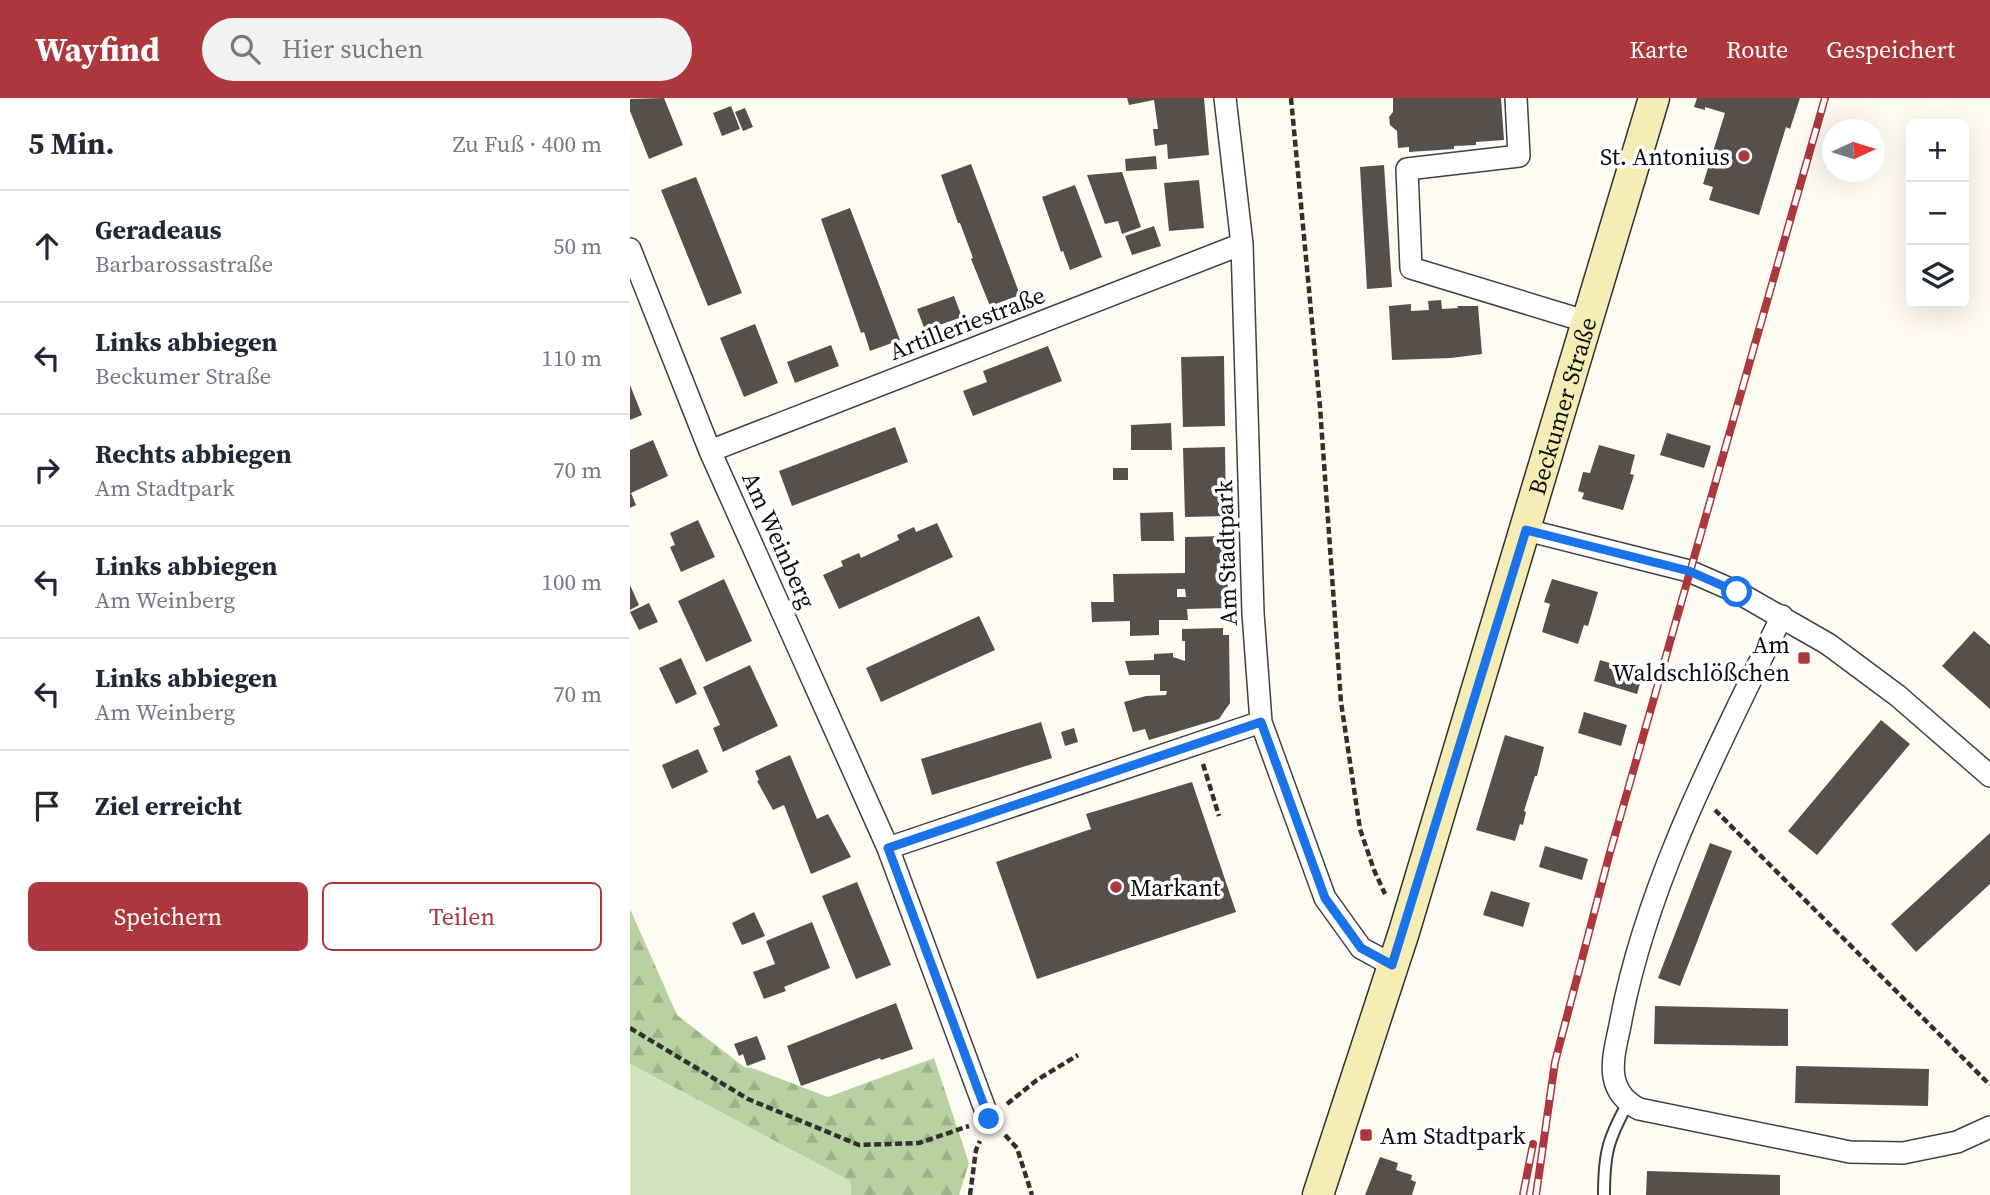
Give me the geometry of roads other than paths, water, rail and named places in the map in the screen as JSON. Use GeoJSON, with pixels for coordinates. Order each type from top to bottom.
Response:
{"type":"FeatureCollection","features":[{"type":"Feature","properties":{"kind":"main road","name":"Beckumer Straße"},"geometry":{"type":"LineString","coordinates":[[1318,1195],[1404,932],[1654,98]]}},
{"type":"Feature","properties":{"kind":"street","name":"Am Stadtpark"},"geometry":{"type":"LineString","coordinates":[[1225,98],[1242,244],[1253,613],[1261,722],[1325,898],[1361,948],[1392,965]]}},
{"type":"Feature","properties":{"kind":"street"},"geometry":{"type":"LineString","coordinates":[[1516,98],[1520,156],[1407,169],[1411,268],[1588,322]]}},
{"type":"Feature","properties":{"kind":"street","name":"Artilleriestraße"},"geometry":{"type":"LineString","coordinates":[[710,451],[1242,244]]}},
{"type":"Feature","properties":{"kind":"street","name":"Am Weinberg"},"geometry":{"type":"LineString","coordinates":[[630,248],[710,451],[888,848],[989,1119]]}},
{"type":"Feature","properties":{"kind":"street"},"geometry":{"type":"LineString","coordinates":[[1526,530],[1689,571],[1737,592],[1828,644],[1898,696],[1990,776]]}},
{"type":"Feature","properties":{"kind":"street"},"geometry":{"type":"LineString","coordinates":[[1782,616],[1697,792],[1630,973],[1613,1064],[1618,1091],[1628,1103],[1639,1108],[1850,1152],[1903,1153],[1957,1142],[1990,1127]]}},
{"type":"Feature","properties":{"kind":"street"},"geometry":{"type":"LineString","coordinates":[[888,848],[1261,722]]}},
{"type":"Feature","properties":{"kind":"lane"},"geometry":{"type":"LineString","coordinates":[[1604,1195],[1604,1163],[1612,1132],[1628,1103]]}},
{"type":"Feature","properties":{"kind":"railway"},"geometry":{"type":"LineString","coordinates":[[1536,1195],[1555,1062],[1609,856],[1825,98]]}},
{"type":"Feature","properties":{"kind":"railway"},"geometry":{"type":"LineString","coordinates":[[1523,1195],[1533,1144]]}},
{"type":"Feature","properties":{"kind":"place","name":"St. Antonius"},"geometry":{"type":"Point","coordinates":[1744,156]}},
{"type":"Feature","properties":{"kind":"place","name":"Am Waldschlößchen"},"geometry":{"type":"Point","coordinates":[1804,658]}},
{"type":"Feature","properties":{"kind":"place","name":"Markant"},"geometry":{"type":"Point","coordinates":[1116,887]}},
{"type":"Feature","properties":{"kind":"place","name":"Am Stadtpark"},"geometry":{"type":"Point","coordinates":[1366,1135]}}]}
